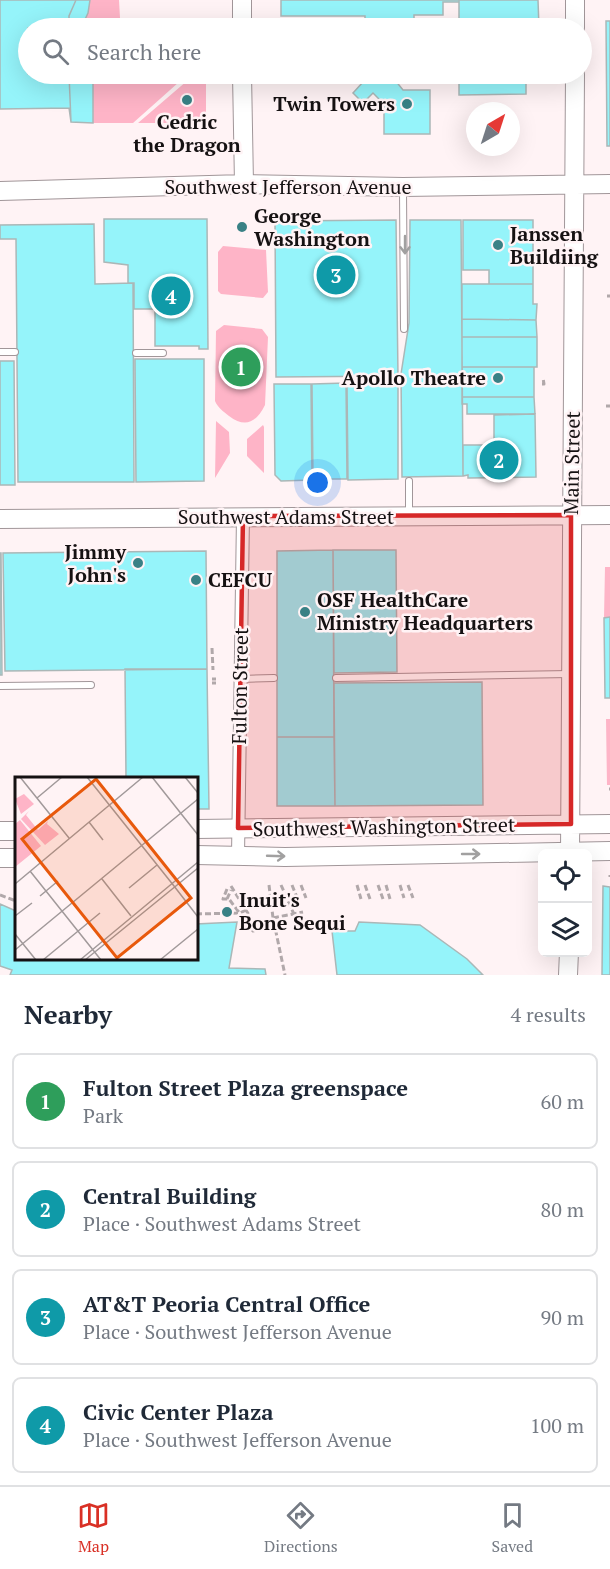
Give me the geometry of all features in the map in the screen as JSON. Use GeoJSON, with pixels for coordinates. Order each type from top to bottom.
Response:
{"type":"FeatureCollection","features":[{"type":"Feature","properties":{"kind":"main road"},"geometry":{"type":"LineString","coordinates":[[242,0],[242,18]]}},
{"type":"Feature","properties":{"kind":"main road"},"geometry":{"type":"LineString","coordinates":[[575,0],[575,18]]}},
{"type":"Feature","properties":{"kind":"main road"},"geometry":{"type":"LineString","coordinates":[[242,84],[244,184]]}},
{"type":"Feature","properties":{"kind":"main road","name":"Main Street"},"geometry":{"type":"LineString","coordinates":[[570,849],[575,84]]}},
{"type":"Feature","properties":{"kind":"main road","name":"Southwest Jefferson Avenue"},"geometry":{"type":"LineString","coordinates":[[0,191],[244,184],[403,187],[610,184]]}},
{"type":"Feature","properties":{"kind":"main road","name":"Southwest Adams Street"},"geometry":{"type":"LineString","coordinates":[[0,519],[610,515]]}},
{"type":"Feature","properties":{"kind":"main road","name":"Southwest Washington Street"},"geometry":{"type":"LineString","coordinates":[[198,829],[610,824]]}},
{"type":"Feature","properties":{"kind":"main road","name":"Southwest Washington Street"},"geometry":{"type":"LineString","coordinates":[[592,851],[610,851]]}},
{"type":"Feature","properties":{"kind":"main road","name":"Southwest Washington Street"},"geometry":{"type":"LineString","coordinates":[[198,855],[538,853]]}},
{"type":"Feature","properties":{"kind":"main road"},"geometry":{"type":"LineString","coordinates":[[568,975],[569,957]]}},
{"type":"Feature","properties":{"kind":"street","name":"Fulton Street"},"geometry":{"type":"LineString","coordinates":[[238,856],[243,516]]}},
{"type":"Feature","properties":{"kind":"lane"},"geometry":{"type":"LineString","coordinates":[[403,187],[404,329]]}},
{"type":"Feature","properties":{"kind":"lane"},"geometry":{"type":"LineString","coordinates":[[0,352],[15,352]]}},
{"type":"Feature","properties":{"kind":"lane"},"geometry":{"type":"LineString","coordinates":[[136,353],[163,353]]}},
{"type":"Feature","properties":{"kind":"lane"},"geometry":{"type":"LineString","coordinates":[[409,481],[410,516]]}},
{"type":"Feature","properties":{"kind":"lane"},"geometry":{"type":"LineString","coordinates":[[336,678],[571,674]]}},
{"type":"Feature","properties":{"kind":"lane"},"geometry":{"type":"LineString","coordinates":[[240,679],[274,678]]}},
{"type":"Feature","properties":{"kind":"lane"},"geometry":{"type":"LineString","coordinates":[[0,686],[91,685]]}},
{"type":"Feature","properties":{"kind":"path"},"geometry":{"type":"LineString","coordinates":[[542,384],[544,384],[543,378]]}},
{"type":"Feature","properties":{"kind":"path"},"geometry":{"type":"LineString","coordinates":[[212,648],[213,670]]}},
{"type":"Feature","properties":{"kind":"path"},"geometry":{"type":"LineString","coordinates":[[269,885],[274,927],[285,975]]}},
{"type":"Feature","properties":{"kind":"path"},"geometry":{"type":"LineString","coordinates":[[281,885],[301,930],[309,927]]}},
{"type":"Feature","properties":{"kind":"path"},"geometry":{"type":"LineString","coordinates":[[286,897],[298,900],[292,885]]}},
{"type":"Feature","properties":{"kind":"path"},"geometry":{"type":"LineString","coordinates":[[301,885],[306,898]]}},
{"type":"Feature","properties":{"kind":"path"},"geometry":{"type":"LineString","coordinates":[[357,885],[361,899]]}},
{"type":"Feature","properties":{"kind":"path"},"geometry":{"type":"LineString","coordinates":[[365,885],[370,899]]}},
{"type":"Feature","properties":{"kind":"path"},"geometry":{"type":"LineString","coordinates":[[378,885],[383,899]]}},
{"type":"Feature","properties":{"kind":"path"},"geometry":{"type":"LineString","coordinates":[[386,885],[390,899]]}},
{"type":"Feature","properties":{"kind":"path"},"geometry":{"type":"LineString","coordinates":[[400,885],[404,898]]}},
{"type":"Feature","properties":{"kind":"path"},"geometry":{"type":"LineString","coordinates":[[408,885],[413,898]]}},
{"type":"Feature","properties":{"kind":"path"},"geometry":{"type":"LineString","coordinates":[[256,928],[237,895],[230,888],[223,899],[229,900],[235,906],[253,930],[274,927]]}},
{"type":"Feature","properties":{"kind":"path"},"geometry":{"type":"LineString","coordinates":[[0,895],[15,901]]}},
{"type":"Feature","properties":{"kind":"path"},"geometry":{"type":"LineString","coordinates":[[229,900],[237,895]]}},
{"type":"Feature","properties":{"kind":"path"},"geometry":{"type":"LineString","coordinates":[[235,906],[241,902]]}},
{"type":"Feature","properties":{"kind":"path"},"geometry":{"type":"LineString","coordinates":[[290,907],[300,904]]}},
{"type":"Feature","properties":{"kind":"path"},"geometry":{"type":"LineString","coordinates":[[198,915],[240,913],[246,910]]}},
{"type":"Feature","properties":{"kind":"path"},"geometry":{"type":"LineString","coordinates":[[273,918],[303,912]]}},
{"type":"Feature","properties":{"kind":"path"},"geometry":{"type":"LineString","coordinates":[[244,919],[249,916]]}},
{"type":"Feature","properties":{"kind":"path"},"geometry":{"type":"LineString","coordinates":[[297,923],[306,921]]}},
{"type":"Feature","properties":{"kind":"path"},"geometry":{"type":"LineString","coordinates":[[249,926],[253,923]]}},
{"type":"Feature","properties":{"kind":"highlighted area"},"geometry":{"type":"Polygon","coordinates":[[[571,515],[571,824],[238,828],[243,516],[571,515]]]}},
{"type":"Feature","properties":{"kind":"shaded area"},"geometry":{"type":"Polygon","coordinates":[[[90,0],[119,0],[120,18],[86,18],[90,0]]]}},
{"type":"Feature","properties":{"kind":"shaded area"},"geometry":{"type":"Polygon","coordinates":[[[93,84],[177,84],[133,123],[93,123],[93,84]]]}},
{"type":"Feature","properties":{"kind":"shaded area"},"geometry":{"type":"Polygon","coordinates":[[[183,84],[206,84],[206,123],[138,123],[183,84]]]}},
{"type":"Feature","properties":{"kind":"shaded area"},"geometry":{"type":"Polygon","coordinates":[[[223,246],[266,250],[268,292],[263,298],[221,294],[218,291],[218,252],[223,246]]]}},
{"type":"Feature","properties":{"kind":"shaded area"},"geometry":{"type":"Polygon","coordinates":[[[224,325],[262,329],[268,337],[265,405],[258,416],[250,422],[235,420],[215,401],[216,331],[224,325]]]}},
{"type":"Feature","properties":{"kind":"shaded area"},"geometry":{"type":"Polygon","coordinates":[[[216,421],[229,432],[230,453],[215,478],[216,421]]]}},
{"type":"Feature","properties":{"kind":"shaded area"},"geometry":{"type":"Polygon","coordinates":[[[263,425],[264,473],[247,456],[247,439],[263,425]]]}},
{"type":"Feature","properties":{"kind":"shaded area"},"geometry":{"type":"Polygon","coordinates":[[[605,567],[610,567],[610,617],[604,618],[605,567]]]}},
{"type":"Feature","properties":{"kind":"shaded area"},"geometry":{"type":"Polygon","coordinates":[[[606,719],[610,719],[610,785],[607,785],[606,719]]]}},
{"type":"Feature","properties":{"kind":"building"},"geometry":{"type":"Polygon","coordinates":[[[0,0],[90,0],[86,18],[18,18],[18,84],[93,84],[93,123],[71,122],[69,108],[0,109],[0,0]]]}},
{"type":"Feature","properties":{"kind":"building"},"geometry":{"type":"Polygon","coordinates":[[[76,0],[90,0],[86,18],[69,18],[76,0]]]}},
{"type":"Feature","properties":{"kind":"building"},"geometry":{"type":"Polygon","coordinates":[[[281,0],[459,0],[459,2],[443,2],[443,15],[414,15],[414,18],[281,16],[281,0]]]}},
{"type":"Feature","properties":{"kind":"building"},"geometry":{"type":"Polygon","coordinates":[[[459,0],[538,0],[539,18],[459,18],[459,0]]]}},
{"type":"Feature","properties":{"kind":"building"},"geometry":{"type":"Polygon","coordinates":[[[606,21],[610,21],[610,146],[607,146],[606,21]]]}},
{"type":"Feature","properties":{"kind":"building"},"geometry":{"type":"Polygon","coordinates":[[[69,84],[93,84],[93,123],[71,122],[69,84]]]}},
{"type":"Feature","properties":{"kind":"building","name":"Twin Towers"},"geometry":{"type":"Polygon","coordinates":[[[361,84],[398,84],[403,90],[430,90],[430,134],[384,134],[384,104],[373,93],[363,103],[353,93],[361,84]]]}},
{"type":"Feature","properties":{"kind":"building"},"geometry":{"type":"Polygon","coordinates":[[[459,84],[526,84],[526,94],[459,95],[459,84]]]}},
{"type":"Feature","properties":{"kind":"building"},"geometry":{"type":"Polygon","coordinates":[[[104,219],[207,219],[208,349],[199,349],[199,346],[155,346],[155,309],[134,309],[134,283],[128,283],[128,265],[104,262],[104,219]]]}},
{"type":"Feature","properties":{"kind":"building"},"geometry":{"type":"Polygon","coordinates":[[[396,220],[398,376],[276,377],[275,221],[396,220]]]}},
{"type":"Feature","properties":{"kind":"building"},"geometry":{"type":"Polygon","coordinates":[[[410,220],[461,220],[463,476],[402,477],[401,374],[409,323],[410,220]]]}},
{"type":"Feature","properties":{"kind":"building","name":"Janssen Buildiing"},"geometry":{"type":"Polygon","coordinates":[[[463,220],[533,220],[533,284],[489,284],[489,270],[463,270],[463,220]]]}},
{"type":"Feature","properties":{"kind":"building"},"geometry":{"type":"Polygon","coordinates":[[[94,224],[95,284],[133,283],[134,482],[18,482],[16,239],[0,239],[0,225],[94,224]]]}},
{"type":"Feature","properties":{"kind":"building"},"geometry":{"type":"Polygon","coordinates":[[[462,284],[533,284],[533,304],[537,304],[536,320],[462,319],[462,284]]]}},
{"type":"Feature","properties":{"kind":"building"},"geometry":{"type":"Polygon","coordinates":[[[462,319],[536,320],[537,337],[462,337],[462,319]]]}},
{"type":"Feature","properties":{"kind":"building"},"geometry":{"type":"Polygon","coordinates":[[[462,337],[537,337],[537,367],[462,367],[462,337]]]}},
{"type":"Feature","properties":{"kind":"building"},"geometry":{"type":"Polygon","coordinates":[[[135,359],[204,359],[204,481],[136,482],[135,359]]]}},
{"type":"Feature","properties":{"kind":"building"},"geometry":{"type":"Polygon","coordinates":[[[0,361],[14,361],[15,485],[0,485],[0,361]]]}},
{"type":"Feature","properties":{"kind":"building","name":"Apollo Theatre"},"geometry":{"type":"Polygon","coordinates":[[[462,367],[534,367],[534,397],[462,397],[462,367]]]}},
{"type":"Feature","properties":{"kind":"building"},"geometry":{"type":"Polygon","coordinates":[[[346,383],[347,479],[313,479],[312,384],[346,383]]]}},
{"type":"Feature","properties":{"kind":"building"},"geometry":{"type":"Polygon","coordinates":[[[347,383],[398,383],[398,479],[348,480],[347,383]]]}},
{"type":"Feature","properties":{"kind":"building"},"geometry":{"type":"Polygon","coordinates":[[[274,384],[311,384],[312,480],[281,481],[275,475],[274,384]]]}},
{"type":"Feature","properties":{"kind":"building"},"geometry":{"type":"Polygon","coordinates":[[[462,397],[534,397],[535,414],[467,414],[467,404],[462,404],[462,397]]]}},
{"type":"Feature","properties":{"kind":"building"},"geometry":{"type":"Polygon","coordinates":[[[535,414],[536,477],[468,478],[468,475],[463,476],[463,445],[494,445],[494,415],[535,414]]]}},
{"type":"Feature","properties":{"kind":"building","name":"OSF HealthCare Ministry Headquarters"},"geometry":{"type":"Polygon","coordinates":[[[333,550],[334,737],[277,737],[277,551],[333,550]]]}},
{"type":"Feature","properties":{"kind":"building"},"geometry":{"type":"Polygon","coordinates":[[[333,550],[396,550],[397,672],[334,673],[333,550]]]}},
{"type":"Feature","properties":{"kind":"building"},"geometry":{"type":"Polygon","coordinates":[[[206,551],[207,669],[5,671],[3,553],[206,551]]]}},
{"type":"Feature","properties":{"kind":"building"},"geometry":{"type":"Polygon","coordinates":[[[1,553],[2,675],[0,675],[1,553]]]}},
{"type":"Feature","properties":{"kind":"building"},"geometry":{"type":"Polygon","coordinates":[[[610,617],[610,698],[605,698],[604,618],[610,617]]]}},
{"type":"Feature","properties":{"kind":"building"},"geometry":{"type":"Polygon","coordinates":[[[125,669],[207,669],[209,809],[198,809],[198,777],[126,777],[125,669]]]}},
{"type":"Feature","properties":{"kind":"building"},"geometry":{"type":"Polygon","coordinates":[[[482,682],[483,805],[335,806],[334,683],[482,682]]]}},
{"type":"Feature","properties":{"kind":"building"},"geometry":{"type":"Polygon","coordinates":[[[277,737],[334,737],[335,806],[277,806],[277,737]]]}},
{"type":"Feature","properties":{"kind":"building"},"geometry":{"type":"Polygon","coordinates":[[[603,886],[610,887],[610,975],[602,975],[603,886]]]}},
{"type":"Feature","properties":{"kind":"building"},"geometry":{"type":"Polygon","coordinates":[[[0,904],[15,911],[15,960],[198,960],[198,924],[237,922],[229,968],[265,969],[266,975],[10,975],[12,970],[0,966],[0,904]]]}},
{"type":"Feature","properties":{"kind":"building"},"geometry":{"type":"Polygon","coordinates":[[[359,922],[420,925],[467,959],[483,975],[337,975],[332,931],[355,931],[359,922]]]}},
{"type":"Feature","properties":{"kind":"place","name":"Cedric the Dragon"},"geometry":{"type":"Point","coordinates":[187,100]}},
{"type":"Feature","properties":{"kind":"place","name":"Twin Towers"},"geometry":{"type":"Point","coordinates":[407,104]}},
{"type":"Feature","properties":{"kind":"place","name":"George Washington"},"geometry":{"type":"Point","coordinates":[242,227]}},
{"type":"Feature","properties":{"kind":"place","name":"Janssen Buildiing"},"geometry":{"type":"Point","coordinates":[498,245]}},
{"type":"Feature","properties":{"kind":"place","name":"AT&T Peoria Central Office"},"geometry":{"type":"Point","coordinates":[336,275]}},
{"type":"Feature","properties":{"kind":"place","name":"Civic Center Plaza"},"geometry":{"type":"Point","coordinates":[171,296]}},
{"type":"Feature","properties":{"kind":"place","name":"Fulton Street Plaza greenspace"},"geometry":{"type":"Point","coordinates":[241,367]}},
{"type":"Feature","properties":{"kind":"place","name":"Apollo Theatre"},"geometry":{"type":"Point","coordinates":[498,378]}},
{"type":"Feature","properties":{"kind":"place","name":"Central Building"},"geometry":{"type":"Point","coordinates":[499,460]}},
{"type":"Feature","properties":{"kind":"place","name":"Jimmy John's"},"geometry":{"type":"Point","coordinates":[138,563]}},
{"type":"Feature","properties":{"kind":"place","name":"CEFCU"},"geometry":{"type":"Point","coordinates":[196,580]}},
{"type":"Feature","properties":{"kind":"place","name":"OSF HealthCare Ministry Headquarters"},"geometry":{"type":"Point","coordinates":[305,612]}},
{"type":"Feature","properties":{"kind":"place","name":"Inuit's Bone Sequi"},"geometry":{"type":"Point","coordinates":[227,912]}}]}
